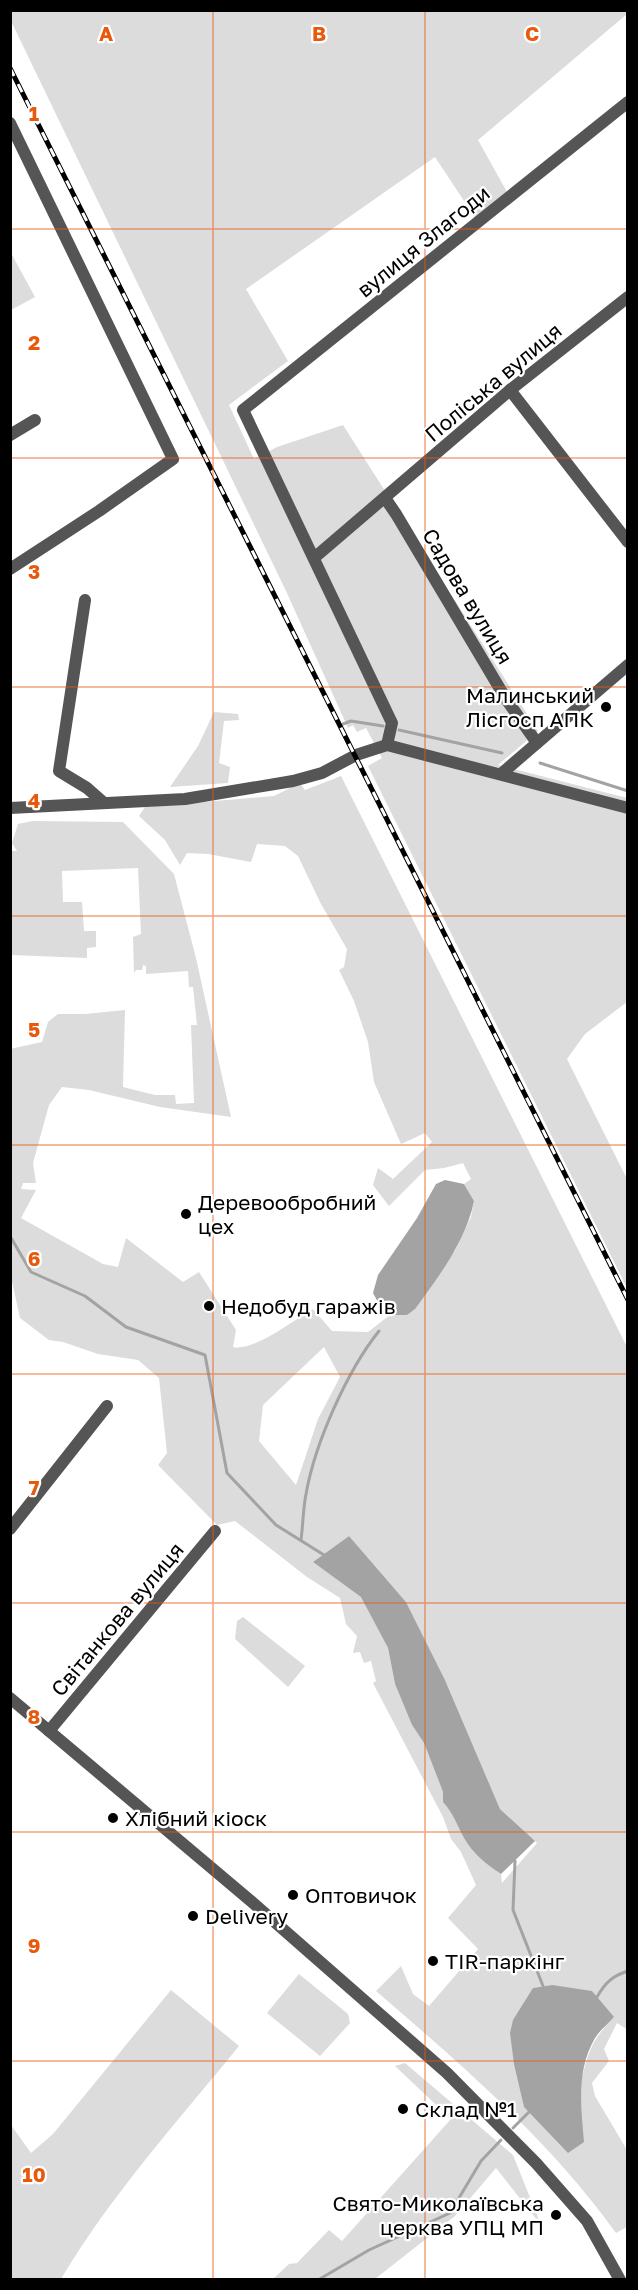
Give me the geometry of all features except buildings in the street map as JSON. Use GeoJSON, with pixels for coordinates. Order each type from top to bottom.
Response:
{"type":"FeatureCollection","features":[{"type":"Feature","properties":{"kind":"street","name":"вулиця Злагоди"},"geometry":{"type":"LineString","coordinates":[[314,558],[243,410],[627,102]]}},
{"type":"Feature","properties":{"kind":"street"},"geometry":{"type":"LineString","coordinates":[[10,123],[173,459],[99,512],[10,569]]}},
{"type":"Feature","properties":{"kind":"street","name":"Поліська вулиця"},"geometry":{"type":"LineString","coordinates":[[314,558],[510,390],[627,297]]}},
{"type":"Feature","properties":{"kind":"street"},"geometry":{"type":"LineString","coordinates":[[510,390],[627,542]]}},
{"type":"Feature","properties":{"kind":"street"},"geometry":{"type":"LineString","coordinates":[[10,435],[35,420]]}},
{"type":"Feature","properties":{"kind":"street","name":"Садова вулиця"},"geometry":{"type":"LineString","coordinates":[[385,498],[506,699],[537,743]]}},
{"type":"Feature","properties":{"kind":"street"},"geometry":{"type":"LineString","coordinates":[[314,558],[392,723],[387,745]]}},
{"type":"Feature","properties":{"kind":"street"},"geometry":{"type":"LineString","coordinates":[[85,600],[59,771],[87,788],[104,803]]}},
{"type":"Feature","properties":{"kind":"street"},"geometry":{"type":"LineString","coordinates":[[501,774],[627,665]]}},
{"type":"Feature","properties":{"kind":"street"},"geometry":{"type":"LineString","coordinates":[[12,811],[185,799],[293,781],[322,772],[356,755],[387,745],[627,808]]}},
{"type":"Feature","properties":{"kind":"street"},"geometry":{"type":"LineString","coordinates":[[10,1529],[108,1406]]}},
{"type":"Feature","properties":{"kind":"street","name":"Світанкова вулиця"},"geometry":{"type":"LineString","coordinates":[[49,1731],[215,1531]]}},
{"type":"Feature","properties":{"kind":"street"},"geometry":{"type":"LineString","coordinates":[[10,1698],[252,1902],[447,2073],[536,2163],[586,2221],[620,2280]]}},
{"type":"Feature","properties":{"kind":"shaded area"},"geometry":{"type":"Polygon","coordinates":[[[11,10],[627,11],[627,14],[478,140],[507,192],[476,219],[435,157],[246,289],[288,361],[229,405],[254,459],[277,447],[343,425],[538,731],[498,765],[627,798],[627,1002],[585,1034],[567,1059],[627,1179],[627,1288],[368,766],[382,758],[366,728],[357,732],[353,725],[348,728],[286,591],[11,21],[11,10]]]}},
{"type":"Feature","properties":{"kind":"shaded area"},"geometry":{"type":"Polygon","coordinates":[[[11,253],[35,297],[10,310],[11,253]]]}},
{"type":"Feature","properties":{"kind":"shaded area"},"geometry":{"type":"Polygon","coordinates":[[[214,712],[238,714],[239,720],[224,721],[219,763],[230,767],[228,783],[170,787],[198,746],[214,712]]]}},
{"type":"Feature","properties":{"kind":"shaded area"},"geometry":{"type":"Polygon","coordinates":[[[341,776],[627,1347],[628,2030],[617,2023],[604,2049],[609,2061],[592,2083],[595,2096],[627,2150],[627,2227],[616,2233],[590,2199],[533,2135],[441,2047],[376,1991],[401,1966],[413,1994],[429,2006],[478,1949],[448,1918],[476,1885],[373,1683],[376,1681],[371,1661],[364,1663],[360,1652],[353,1653],[357,1636],[346,1624],[340,1598],[307,1577],[235,1521],[217,1525],[158,1465],[167,1453],[159,1378],[138,1360],[98,1354],[63,1342],[49,1340],[20,1318],[10,1272],[10,1049],[42,1042],[48,1022],[58,1014],[125,1010],[123,1087],[155,1095],[175,1095],[176,1104],[194,1103],[191,1025],[197,1025],[193,987],[189,987],[188,971],[146,974],[146,966],[143,965],[142,970],[136,970],[134,973],[133,937],[141,934],[138,868],[62,871],[63,902],[82,902],[84,931],[96,931],[96,947],[87,948],[87,958],[11,955],[11,851],[17,851],[12,843],[18,824],[33,821],[123,822],[174,874],[196,958],[231,1117],[160,1107],[89,1090],[62,1087],[49,1105],[33,1163],[36,1183],[23,1183],[21,1189],[36,1190],[21,1218],[103,1264],[118,1267],[126,1238],[183,1282],[199,1272],[236,1330],[233,1347],[251,1345],[262,1340],[313,1309],[332,1331],[368,1332],[390,1315],[407,1315],[424,1296],[456,1249],[471,1217],[474,1201],[464,1184],[471,1179],[463,1163],[425,1170],[389,1206],[373,1185],[378,1168],[393,1179],[432,1142],[425,1133],[401,1144],[374,1082],[368,1042],[354,1001],[339,970],[344,967],[347,949],[321,904],[298,856],[285,846],[257,844],[251,862],[208,854],[187,853],[180,865],[165,840],[139,816],[145,807],[274,796],[300,783],[305,790],[341,776]],[[324,1347],[263,1405],[259,1441],[296,1485],[318,1419],[340,1377],[324,1347]],[[349,1536],[313,1562],[361,1596],[388,1648],[395,1684],[412,1725],[424,1743],[443,1792],[443,1802],[471,1849],[501,1874],[502,1883],[537,1843],[500,1809],[445,1680],[406,1602],[349,1536]],[[552,1985],[533,1988],[519,2078],[524,2107],[579,2090],[590,2051],[599,2035],[614,2017],[552,1985]]]}},
{"type":"Feature","properties":{"kind":"shaded area"},"geometry":{"type":"Polygon","coordinates":[[[445,1180],[464,1184],[474,1201],[465,1230],[450,1258],[415,1309],[407,1315],[390,1315],[380,1306],[373,1293],[378,1275],[417,1218],[436,1184],[445,1180]]]}},
{"type":"Feature","properties":{"kind":"shaded area"},"geometry":{"type":"Polygon","coordinates":[[[349,1536],[406,1602],[445,1680],[500,1809],[535,1841],[501,1874],[471,1849],[443,1802],[443,1792],[424,1743],[412,1725],[395,1684],[388,1648],[361,1597],[313,1562],[349,1536]]]}},
{"type":"Feature","properties":{"kind":"shaded area"},"geometry":{"type":"Polygon","coordinates":[[[243,1617],[305,1666],[288,1687],[235,1639],[237,1621],[243,1617]]]}},
{"type":"Feature","properties":{"kind":"shaded area"},"geometry":{"type":"Polygon","coordinates":[[[299,1974],[348,2014],[350,2023],[320,2056],[267,2013],[299,1974]]]}},
{"type":"Feature","properties":{"kind":"shaded area"},"geometry":{"type":"Polygon","coordinates":[[[552,1985],[592,1991],[614,2017],[597,2035],[589,2050],[581,2089],[584,2142],[568,2153],[524,2107],[514,2064],[510,2033],[513,2020],[533,1988],[552,1985]]]}},
{"type":"Feature","properties":{"kind":"shaded area"},"geometry":{"type":"Polygon","coordinates":[[[171,1990],[239,2046],[123,2188],[61,2279],[11,2279],[11,2125],[31,2153],[53,2134],[171,1990]]]}},
{"type":"Feature","properties":{"kind":"shaded area"},"geometry":{"type":"Polygon","coordinates":[[[405,2063],[513,2155],[541,2225],[496,2168],[455,2216],[375,2279],[273,2279],[289,2264],[297,2263],[329,2230],[342,2241],[451,2119],[395,2066],[405,2063]]]}},
{"type":"Feature","properties":{"kind":"waterway"},"geometry":{"type":"LineString","coordinates":[[343,724],[351,721],[383,726]]}},
{"type":"Feature","properties":{"kind":"waterway"},"geometry":{"type":"LineString","coordinates":[[399,730],[502,753]]}},
{"type":"Feature","properties":{"kind":"waterway"},"geometry":{"type":"LineString","coordinates":[[540,763],[628,791]]}},
{"type":"Feature","properties":{"kind":"waterway"},"geometry":{"type":"LineString","coordinates":[[10,1236],[31,1272],[85,1296],[126,1327],[205,1355],[227,1473],[276,1525],[324,1555]]}},
{"type":"Feature","properties":{"kind":"waterway"},"geometry":{"type":"LineString","coordinates":[[301,1540],[310,1474],[325,1431],[355,1366],[379,1331]]}},
{"type":"Feature","properties":{"kind":"waterway"},"geometry":{"type":"LineString","coordinates":[[512,1858],[515,1861],[513,1910],[543,1986]]}},
{"type":"Feature","properties":{"kind":"waterway"},"geometry":{"type":"LineString","coordinates":[[597,1997],[610,1981],[628,1971]]}},
{"type":"Feature","properties":{"kind":"waterway"},"geometry":{"type":"LineString","coordinates":[[513,2128],[529,2112]]}},
{"type":"Feature","properties":{"kind":"waterway"},"geometry":{"type":"LineString","coordinates":[[318,2280],[369,2250],[450,2213],[481,2161],[501,2140]]}},
{"type":"Feature","properties":{"kind":"railway"},"geometry":{"type":"LineString","coordinates":[[10,68],[628,1300]]}},
{"type":"Feature","properties":{"kind":"place","name":"Малинський Лісгосп АПК"},"geometry":{"type":"Point","coordinates":[606,707]}},
{"type":"Feature","properties":{"kind":"place","name":"Деревообробний цех"},"geometry":{"type":"Point","coordinates":[186,1214]}},
{"type":"Feature","properties":{"kind":"place","name":"Недобуд гаражів"},"geometry":{"type":"Point","coordinates":[209,1306]}},
{"type":"Feature","properties":{"kind":"place","name":"Хлібний кіоск"},"geometry":{"type":"Point","coordinates":[113,1818]}},
{"type":"Feature","properties":{"kind":"place","name":"Оптовичок"},"geometry":{"type":"Point","coordinates":[293,1895]}},
{"type":"Feature","properties":{"kind":"place","name":"Delivery"},"geometry":{"type":"Point","coordinates":[193,1916]}},
{"type":"Feature","properties":{"kind":"place","name":"TIR-паркінг"},"geometry":{"type":"Point","coordinates":[433,1961]}},
{"type":"Feature","properties":{"kind":"place","name":"Склад №1"},"geometry":{"type":"Point","coordinates":[403,2109]}},
{"type":"Feature","properties":{"kind":"place","name":"Свято-Миколаївська церква УПЦ МП"},"geometry":{"type":"Point","coordinates":[556,2215]}}]}
